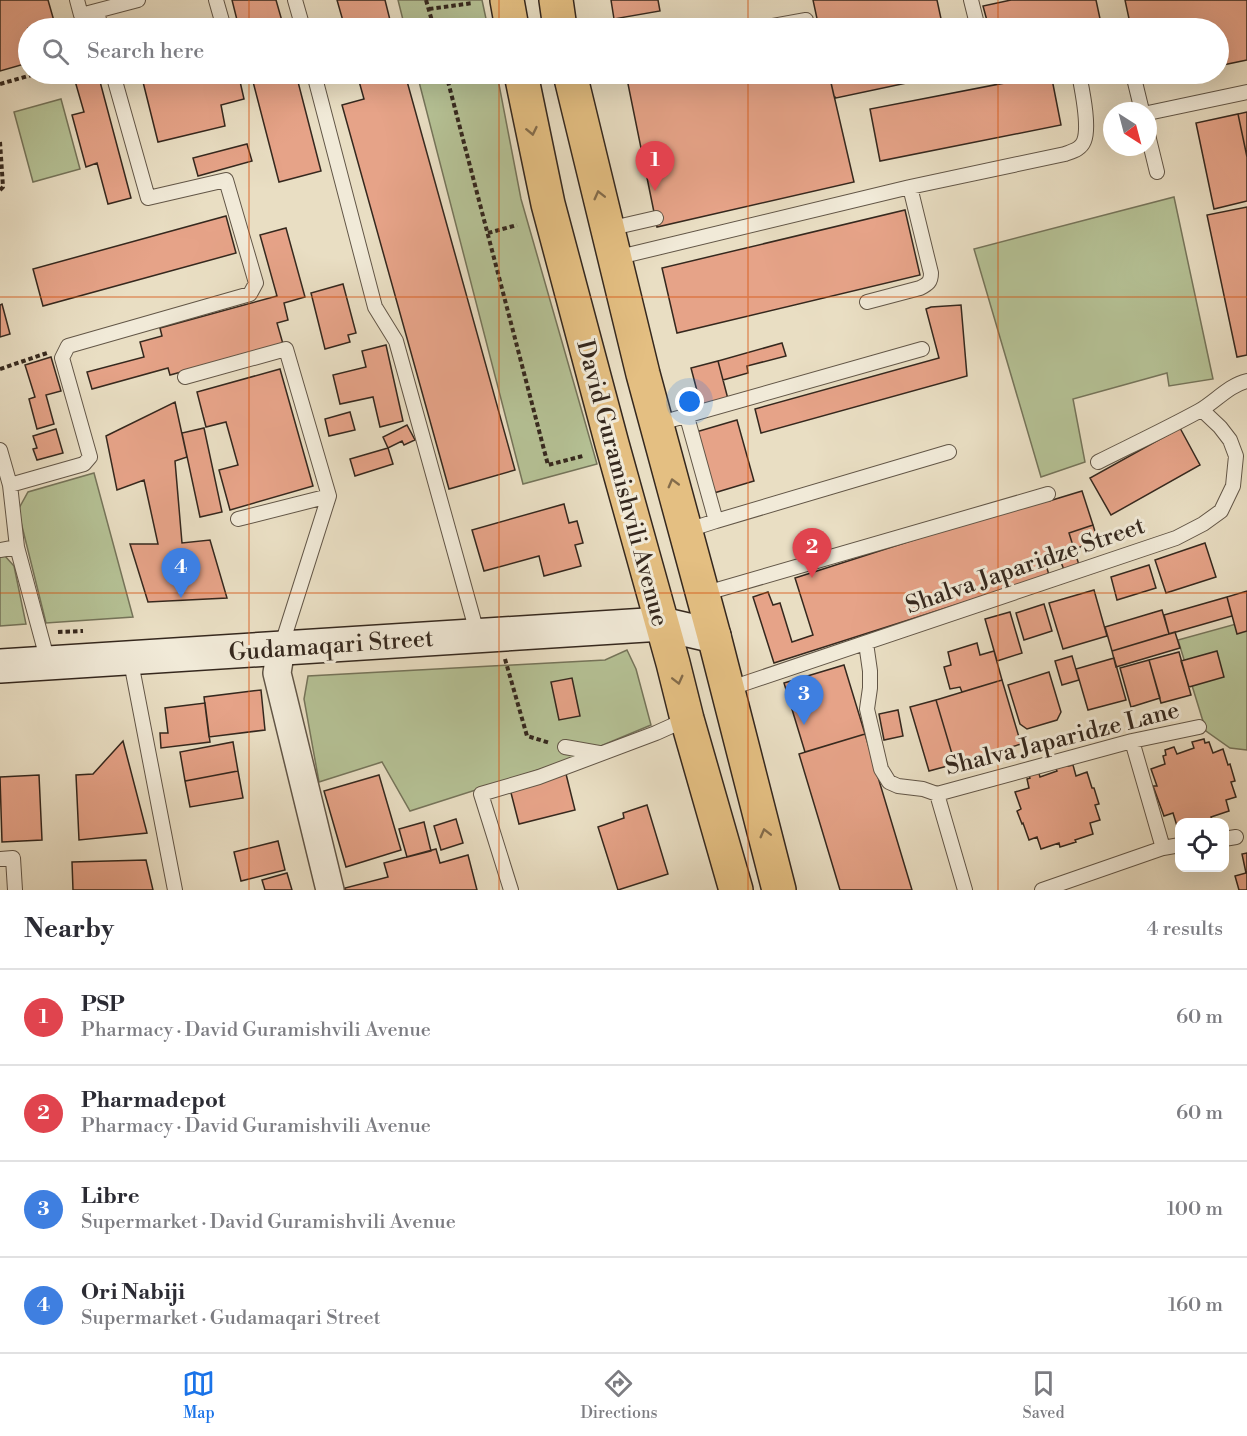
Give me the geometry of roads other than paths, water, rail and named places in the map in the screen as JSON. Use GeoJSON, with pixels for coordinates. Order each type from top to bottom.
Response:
{"type":"FeatureCollection","features":[{"type":"Feature","properties":{"kind":"main road"},"geometry":{"type":"LineString","coordinates":[[507,0],[511,18]]}},
{"type":"Feature","properties":{"kind":"main road"},"geometry":{"type":"LineString","coordinates":[[556,0],[559,18]]}},
{"type":"Feature","properties":{"kind":"main road","name":"David Guramishvili Avenue"},"geometry":{"type":"LineString","coordinates":[[523,84],[548,204],[687,719],[736,890]]}},
{"type":"Feature","properties":{"kind":"main road","name":"David Guramishvili Avenue"},"geometry":{"type":"LineString","coordinates":[[575,84],[643,374],[672,421],[685,531],[779,890]]}},
{"type":"Feature","properties":{"kind":"street"},"geometry":{"type":"LineString","coordinates":[[662,624],[704,597]]}},
{"type":"Feature","properties":{"kind":"street","name":"Gudamaqari Street"},"geometry":{"type":"LineString","coordinates":[[0,666],[662,624]]}},
{"type":"Feature","properties":{"kind":"street"},"geometry":{"type":"LineString","coordinates":[[662,624],[714,636]]}},
{"type":"Feature","properties":{"kind":"street"},"geometry":{"type":"LineString","coordinates":[[281,648],[277,673],[330,890]]}},
{"type":"Feature","properties":{"kind":"lane"},"geometry":{"type":"LineString","coordinates":[[77,0],[81,15],[138,0]]}},
{"type":"Feature","properties":{"kind":"lane"},"geometry":{"type":"LineString","coordinates":[[216,0],[221,18]]}},
{"type":"Feature","properties":{"kind":"lane"},"geometry":{"type":"LineString","coordinates":[[295,0],[300,18]]}},
{"type":"Feature","properties":{"kind":"lane"},"geometry":{"type":"LineString","coordinates":[[971,0],[976,18]]}},
{"type":"Feature","properties":{"kind":"lane"},"geometry":{"type":"LineString","coordinates":[[97,11],[99,18]]}},
{"type":"Feature","properties":{"kind":"lane"},"geometry":{"type":"LineString","coordinates":[[10,485],[84,464],[90,457],[62,358],[68,346],[250,294],[256,283],[226,180],[148,198],[116,84]]}},
{"type":"Feature","properties":{"kind":"lane"},"geometry":{"type":"LineString","coordinates":[[317,84],[375,307],[396,341],[478,636]]}},
{"type":"Feature","properties":{"kind":"lane"},"geometry":{"type":"LineString","coordinates":[[611,243],[910,187],[1077,150],[1084,141],[1087,124],[1081,84]]}},
{"type":"Feature","properties":{"kind":"lane"},"geometry":{"type":"LineString","coordinates":[[1135,84],[1140,102]]}},
{"type":"Feature","properties":{"kind":"lane"},"geometry":{"type":"LineString","coordinates":[[1157,111],[1247,92]]}},
{"type":"Feature","properties":{"kind":"lane"},"geometry":{"type":"LineString","coordinates":[[1153,156],[1157,172]]}},
{"type":"Feature","properties":{"kind":"lane"},"geometry":{"type":"LineString","coordinates":[[867,302],[920,288],[931,280],[932,273],[910,187]]}},
{"type":"Feature","properties":{"kind":"lane"},"geometry":{"type":"LineString","coordinates":[[611,243],[656,218]]}},
{"type":"Feature","properties":{"kind":"lane"},"geometry":{"type":"LineString","coordinates":[[185,376],[286,349],[329,496],[281,648]]}},
{"type":"Feature","properties":{"kind":"lane"},"geometry":{"type":"LineString","coordinates":[[716,521],[672,421],[922,350]]}},
{"type":"Feature","properties":{"kind":"lane"},"geometry":{"type":"LineString","coordinates":[[1098,462],[1202,410],[1226,392],[1247,381]]}},
{"type":"Feature","properties":{"kind":"lane","name":"Shalva Japaridze Street"},"geometry":{"type":"LineString","coordinates":[[728,689],[1176,538],[1203,524],[1221,511],[1233,486],[1236,456],[1230,440],[1202,410]]}},
{"type":"Feature","properties":{"kind":"lane"},"geometry":{"type":"LineString","coordinates":[[0,450],[10,485],[17,547],[48,663]]}},
{"type":"Feature","properties":{"kind":"lane"},"geometry":{"type":"LineString","coordinates":[[685,531],[949,452]]}},
{"type":"Feature","properties":{"kind":"lane"},"geometry":{"type":"LineString","coordinates":[[704,597],[1048,494]]}},
{"type":"Feature","properties":{"kind":"lane"},"geometry":{"type":"LineString","coordinates":[[238,519],[329,496]]}},
{"type":"Feature","properties":{"kind":"lane"},"geometry":{"type":"LineString","coordinates":[[0,550],[17,547]]}},
{"type":"Feature","properties":{"kind":"lane"},"geometry":{"type":"LineString","coordinates":[[866,643],[870,671],[867,709],[881,769],[889,782],[937,794],[965,890]]}},
{"type":"Feature","properties":{"kind":"lane"},"geometry":{"type":"LineString","coordinates":[[130,657],[175,890]]}},
{"type":"Feature","properties":{"kind":"lane"},"geometry":{"type":"LineString","coordinates":[[511,890],[481,794],[539,777],[687,719]]}},
{"type":"Feature","properties":{"kind":"lane","name":"Shalva Japaridze Lane"},"geometry":{"type":"LineString","coordinates":[[937,794],[1132,741],[1199,727]]}},
{"type":"Feature","properties":{"kind":"lane"},"geometry":{"type":"LineString","coordinates":[[1132,741],[1163,848]]}},
{"type":"Feature","properties":{"kind":"lane"},"geometry":{"type":"LineString","coordinates":[[565,747],[599,753]]}},
{"type":"Feature","properties":{"kind":"lane"},"geometry":{"type":"LineString","coordinates":[[1042,890],[1175,846]]}},
{"type":"Feature","properties":{"kind":"lane"},"geometry":{"type":"LineString","coordinates":[[0,859],[13,858],[15,890]]}},
{"type":"Feature","properties":{"kind":"place","name":"PSP"},"geometry":{"type":"Point","coordinates":[655,191]}},
{"type":"Feature","properties":{"kind":"place","name":"Pharmadepot"},"geometry":{"type":"Point","coordinates":[812,578]}},
{"type":"Feature","properties":{"kind":"place","name":"Ori Nabiji"},"geometry":{"type":"Point","coordinates":[181,598]}},
{"type":"Feature","properties":{"kind":"place","name":"Libre"},"geometry":{"type":"Point","coordinates":[804,725]}}]}
